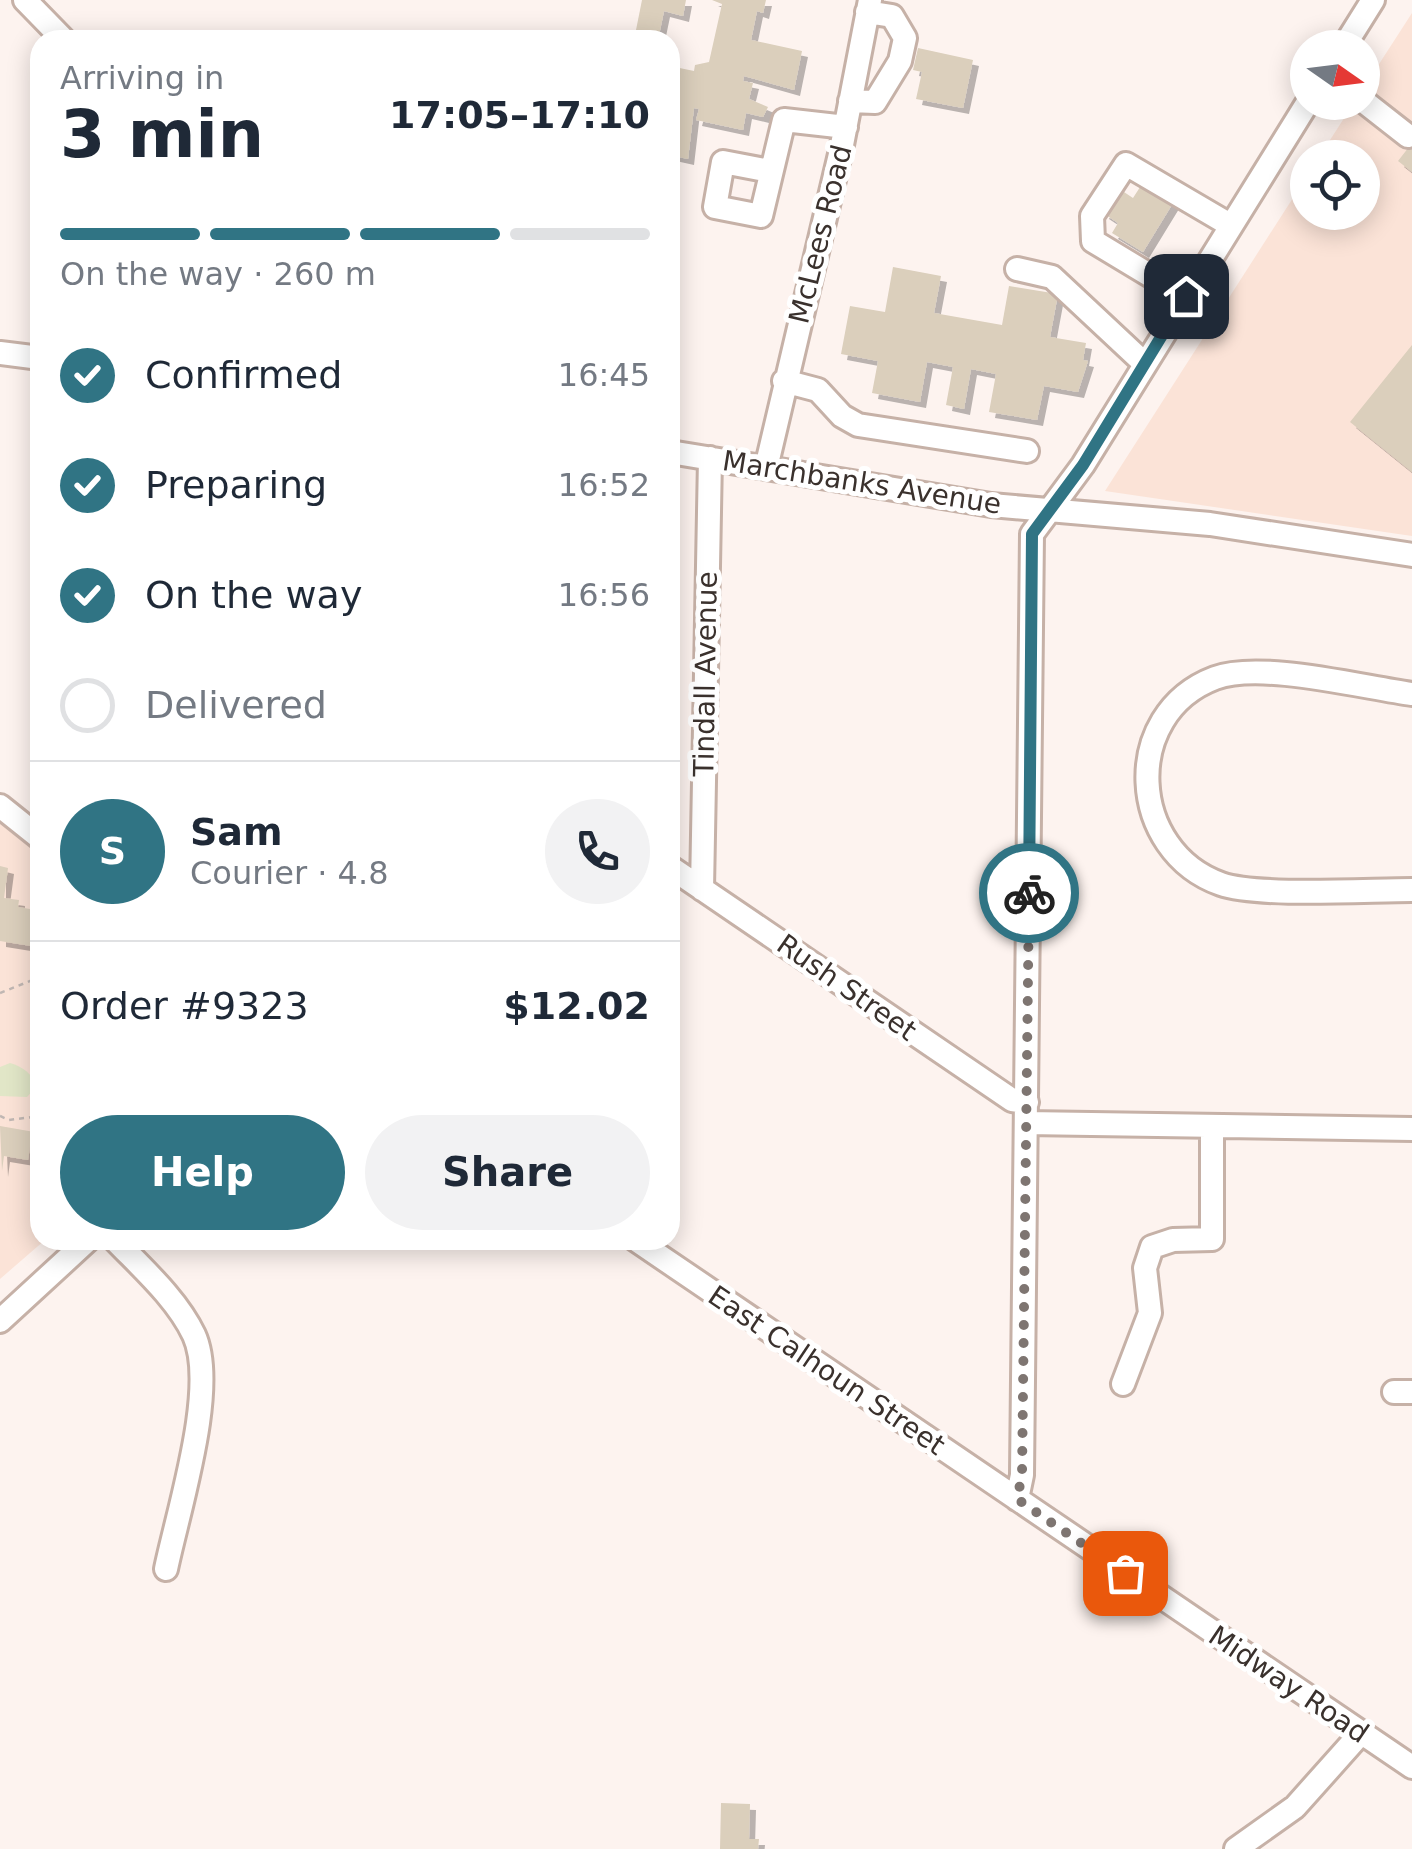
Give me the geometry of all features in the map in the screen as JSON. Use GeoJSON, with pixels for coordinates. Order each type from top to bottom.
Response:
{"type":"FeatureCollection","features":[{"type":"Feature","properties":{"kind":"street"},"geometry":{"type":"LineString","coordinates":[[24,0],[54,30]]}},
{"type":"Feature","properties":{"kind":"street"},"geometry":{"type":"LineString","coordinates":[[1354,30],[1373,0]]}},
{"type":"Feature","properties":{"kind":"street"},"geometry":{"type":"LineString","coordinates":[[850,101],[875,102],[900,61],[905,38],[892,16],[869,6]]}},
{"type":"Feature","properties":{"kind":"street","name":"McLees Road"},"geometry":{"type":"LineString","coordinates":[[766,468],[846,127],[869,6]]}},
{"type":"Feature","properties":{"kind":"street"},"geometry":{"type":"LineString","coordinates":[[1380,114],[1408,136]]}},
{"type":"Feature","properties":{"kind":"street"},"geometry":{"type":"LineString","coordinates":[[770,171],[784,120],[846,127]]}},
{"type":"Feature","properties":{"kind":"street"},"geometry":{"type":"LineString","coordinates":[[1017,1499],[1022,1475],[1032,534],[1047,508],[1083,465],[1297,120]]}},
{"type":"Feature","properties":{"kind":"street"},"geometry":{"type":"LineString","coordinates":[[1186,296],[1094,241],[1092,216],[1126,164],[1230,225]]}},
{"type":"Feature","properties":{"kind":"street"},"geometry":{"type":"LineString","coordinates":[[1017,270],[1052,277],[1144,364]]}},
{"type":"Feature","properties":{"kind":"street"},"geometry":{"type":"LineString","coordinates":[[0,353],[30,357]]}},
{"type":"Feature","properties":{"kind":"street"},"geometry":{"type":"LineString","coordinates":[[784,381],[818,390],[842,416],[858,425],[1027,451]]}},
{"type":"Feature","properties":{"kind":"street","name":"Marchbanks Avenue"},"geometry":{"type":"LineString","coordinates":[[680,454],[991,505],[1210,524],[1412,555]]}},
{"type":"Feature","properties":{"kind":"street","name":"Tindall Avenue"},"geometry":{"type":"LineString","coordinates":[[702,889],[710,458]]}},
{"type":"Feature","properties":{"kind":"street"},"geometry":{"type":"LineString","coordinates":[[1412,694],[1272,672],[1217,678],[1184,696],[1160,725],[1146,769],[1146,797],[1171,853],[1224,885],[1412,890]]}},
{"type":"Feature","properties":{"kind":"street"},"geometry":{"type":"LineString","coordinates":[[0,806],[30,830]]}},
{"type":"Feature","properties":{"kind":"street","name":"Rush Street"},"geometry":{"type":"LineString","coordinates":[[680,874],[1027,1113]]}},
{"type":"Feature","properties":{"kind":"street"},"geometry":{"type":"LineString","coordinates":[[1027,1113],[1212,1126],[1412,1129]]}},
{"type":"Feature","properties":{"kind":"street"},"geometry":{"type":"LineString","coordinates":[[1122,1384],[1150,1313],[1145,1268],[1152,1247],[1172,1240],[1212,1239],[1212,1126]]}},
{"type":"Feature","properties":{"kind":"street"},"geometry":{"type":"LineString","coordinates":[[0,1321],[77,1250]]}},
{"type":"Feature","properties":{"kind":"street"},"geometry":{"type":"LineString","coordinates":[[124,1250],[184,1318],[202,1364],[202,1397],[166,1569]]}},
{"type":"Feature","properties":{"kind":"street","name":"East Calhoun Street"},"geometry":{"type":"LineString","coordinates":[[651,1250],[1017,1499]]}},
{"type":"Feature","properties":{"kind":"street","name":"Midway Road"},"geometry":{"type":"LineString","coordinates":[[1017,1499],[1412,1767]]}},
{"type":"Feature","properties":{"kind":"street"},"geometry":{"type":"LineString","coordinates":[[1236,1849],[1296,1806],[1361,1733]]}},
{"type":"Feature","properties":{"kind":"path"},"geometry":{"type":"LineString","coordinates":[[0,993],[30,982]]}},
{"type":"Feature","properties":{"kind":"path"},"geometry":{"type":"LineString","coordinates":[[0,1116],[9,1120],[30,1117]]}},
{"type":"Feature","properties":{"kind":"shaded area"},"geometry":{"type":"Polygon","coordinates":[[[1412,13],[1412,536],[1105,491],[1290,203],[1290,230],[1380,230],[1380,140],[1330,140],[1343,120],[1380,120],[1380,63],[1412,13]]]}},
{"type":"Feature","properties":{"kind":"shaded area"},"geometry":{"type":"Polygon","coordinates":[[[0,819],[30,842],[30,1250],[33,1250],[0,1279],[0,819]]]}},
{"type":"Feature","properties":{"kind":"green space"},"geometry":{"type":"Polygon","coordinates":[[[10,1063],[26,1071],[30,1076],[27,1097],[0,1096],[0,1067],[10,1063]]]}},
{"type":"Feature","properties":{"kind":"building"},"geometry":{"type":"Polygon","coordinates":[[[642,0],[686,0],[683,16],[664,11],[660,30],[636,30],[642,0]]]}},
{"type":"Feature","properties":{"kind":"building"},"geometry":{"type":"Polygon","coordinates":[[[712,0],[766,0],[763,13],[757,11],[751,40],[802,51],[794,90],[744,76],[743,81],[753,83],[749,99],[768,107],[763,117],[746,113],[743,130],[696,120],[699,109],[694,108],[688,159],[680,157],[680,68],[694,71],[695,65],[709,62],[722,4],[712,0]]]}},
{"type":"Feature","properties":{"kind":"building"},"geometry":{"type":"Polygon","coordinates":[[[918,48],[973,60],[963,108],[916,99],[922,72],[913,70],[918,48]]]}},
{"type":"Feature","properties":{"kind":"building"},"geometry":{"type":"Polygon","coordinates":[[[1412,143],[1412,172],[1398,161],[1412,143]]]}},
{"type":"Feature","properties":{"kind":"building"},"geometry":{"type":"Polygon","coordinates":[[[1142,184],[1173,203],[1143,252],[1112,233],[1118,223],[1103,213],[1118,188],[1133,198],[1142,184]]]}},
{"type":"Feature","properties":{"kind":"building"},"geometry":{"type":"Polygon","coordinates":[[[893,267],[941,276],[934,313],[1002,325],[1009,286],[1058,294],[1050,337],[1086,343],[1083,360],[1088,361],[1078,392],[1044,386],[1037,420],[989,412],[996,374],[971,369],[964,409],[946,405],[953,367],[927,362],[920,402],[872,393],[878,361],[841,354],[850,306],[885,312],[893,267]]]}},
{"type":"Feature","properties":{"kind":"building"},"geometry":{"type":"Polygon","coordinates":[[[1412,345],[1412,472],[1350,422],[1412,345]]]}},
{"type":"Feature","properties":{"kind":"building"},"geometry":{"type":"Polygon","coordinates":[[[0,866],[8,868],[4,898],[19,900],[18,907],[30,909],[30,946],[0,941],[0,866]]]}},
{"type":"Feature","properties":{"kind":"building"},"geometry":{"type":"Polygon","coordinates":[[[0,1126],[30,1131],[28,1160],[4,1156],[2,1171],[0,1126]]]}},
{"type":"Feature","properties":{"kind":"building"},"geometry":{"type":"Polygon","coordinates":[[[721,1803],[750,1804],[749,1839],[759,1839],[758,1849],[720,1849],[721,1803]]]}},
{"type":"Feature","properties":{"kind":"way so far"},"geometry":{"type":"LineString","coordinates":[[1029,893],[1026,1295],[1022,1475],[1017,1499],[1125,1573]]}},
{"type":"Feature","properties":{"kind":"route"},"geometry":{"type":"LineString","coordinates":[[1029,893],[1032,534],[1047,508],[1083,465],[1186,296]]}}]}
